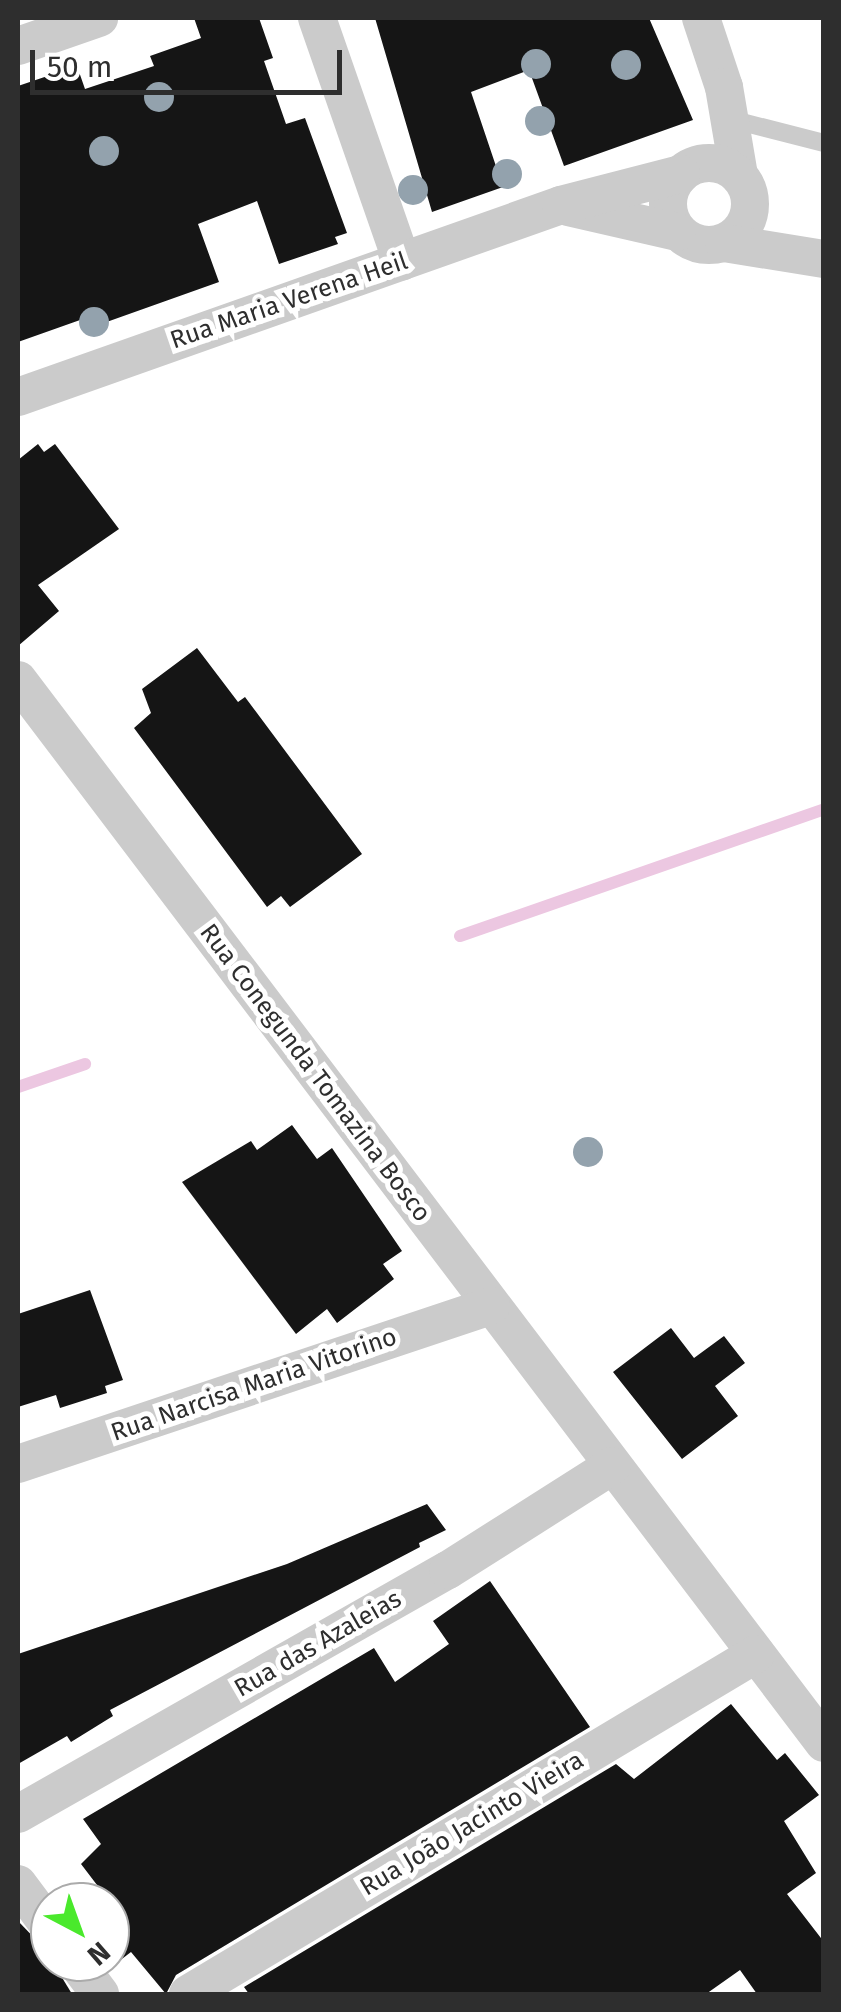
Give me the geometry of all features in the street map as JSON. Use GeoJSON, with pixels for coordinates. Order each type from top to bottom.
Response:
{"type":"FeatureCollection","features":[{"type":"Feature","properties":{"kind":"street"},"geometry":{"type":"LineString","coordinates":[[18,46],[98,18]]}},
{"type":"Feature","properties":{"kind":"street"},"geometry":{"type":"LineString","coordinates":[[317,18],[402,262]]}},
{"type":"Feature","properties":{"kind":"street"},"geometry":{"type":"LineString","coordinates":[[701,18],[730,119],[719,180],[743,228],[724,243]]}},
{"type":"Feature","properties":{"kind":"street"},"geometry":{"type":"LineString","coordinates":[[677,232],[667,208],[719,180]]}},
{"type":"Feature","properties":{"kind":"street"},"geometry":{"type":"LineString","coordinates":[[719,180],[818,258]]}},
{"type":"Feature","properties":{"kind":"street","name":"Rua Maria Verena Heil"},"geometry":{"type":"LineString","coordinates":[[18,397],[561,205],[719,180]]}},
{"type":"Feature","properties":{"kind":"street"},"geometry":{"type":"LineString","coordinates":[[561,205],[677,232],[699,245],[724,243],[818,258]]}},
{"type":"Feature","properties":{"kind":"street","name":"Rua Conegunda Tomazina Bosco"},"geometry":{"type":"LineString","coordinates":[[18,680],[824,1742]]}},
{"type":"Feature","properties":{"kind":"street","name":"Rua Narcisa Maria Vitorino"},"geometry":{"type":"LineString","coordinates":[[18,1464],[490,1306]]}},
{"type":"Feature","properties":{"kind":"street","name":"Rua das Azaleias"},"geometry":{"type":"LineString","coordinates":[[18,1814],[448,1570],[612,1466]]}},
{"type":"Feature","properties":{"kind":"street","name":"Rua João Jacinto Vieira"},"geometry":{"type":"LineString","coordinates":[[188,1994],[756,1654]]}},
{"type":"Feature","properties":{"kind":"lane"},"geometry":{"type":"LineString","coordinates":[[730,119],[824,143]]}},
{"type":"Feature","properties":{"kind":"building"},"geometry":{"type":"Polygon","coordinates":[[[194,18],[259,18],[273,58],[264,61],[286,124],[305,118],[347,233],[335,237],[338,244],[279,264],[257,201],[198,224],[219,282],[101,324],[97,314],[18,342],[18,86],[77,66],[85,89],[154,66],[150,56],[201,38],[194,18]]]}},
{"type":"Feature","properties":{"kind":"building"},"geometry":{"type":"Polygon","coordinates":[[[375,18],[649,18],[693,120],[564,166],[529,70],[471,92],[503,187],[432,212],[375,18]]]}},
{"type":"Feature","properties":{"kind":"building"},"geometry":{"type":"Polygon","coordinates":[[[38,444],[44,452],[55,444],[119,529],[38,585],[59,611],[18,646],[18,460],[38,444]]]}},
{"type":"Feature","properties":{"kind":"building"},"geometry":{"type":"Polygon","coordinates":[[[197,648],[238,702],[245,697],[362,854],[290,907],[281,896],[267,907],[134,728],[151,713],[142,689],[197,648]]]}},
{"type":"Feature","properties":{"kind":"building"},"geometry":{"type":"Polygon","coordinates":[[[292,1125],[317,1159],[332,1148],[402,1251],[383,1264],[394,1279],[337,1323],[327,1309],[296,1334],[182,1182],[251,1141],[257,1150],[292,1125]]]}},
{"type":"Feature","properties":{"kind":"building"},"geometry":{"type":"Polygon","coordinates":[[[90,1290],[123,1380],[105,1386],[107,1393],[60,1408],[56,1395],[18,1407],[18,1314],[90,1290]]]}},
{"type":"Feature","properties":{"kind":"building"},"geometry":{"type":"Polygon","coordinates":[[[671,1328],[694,1358],[724,1336],[745,1363],[715,1386],[738,1416],[682,1459],[613,1372],[671,1328]]]}},
{"type":"Feature","properties":{"kind":"building"},"geometry":{"type":"Polygon","coordinates":[[[427,1504],[446,1530],[419,1543],[420,1547],[110,1710],[113,1716],[71,1742],[67,1736],[18,1764],[18,1654],[287,1564],[427,1504]]]}},
{"type":"Feature","properties":{"kind":"building"},"geometry":{"type":"Polygon","coordinates":[[[490,1581],[590,1727],[176,1975],[166,1994],[130,1953],[130,1882],[95,1882],[81,1864],[101,1844],[83,1819],[374,1648],[395,1682],[449,1644],[433,1621],[490,1581]]]}},
{"type":"Feature","properties":{"kind":"building"},"geometry":{"type":"Polygon","coordinates":[[[731,1704],[777,1760],[785,1753],[819,1795],[784,1821],[816,1873],[787,1894],[824,1942],[824,1994],[757,1994],[740,1970],[706,1994],[249,1994],[244,1987],[616,1764],[634,1779],[731,1704]]]}},
{"type":"Feature","properties":{"kind":"building"},"geometry":{"type":"Polygon","coordinates":[[[18,1921],[30,1933],[30,1982],[65,1982],[72,1994],[18,1994],[18,1921]]]}},
{"type":"Feature","properties":{"kind":"waterway"},"geometry":{"type":"LineString","coordinates":[[460,936],[824,809]]}},
{"type":"Feature","properties":{"kind":"waterway"},"geometry":{"type":"LineString","coordinates":[[18,1087],[85,1064]]}}]}
